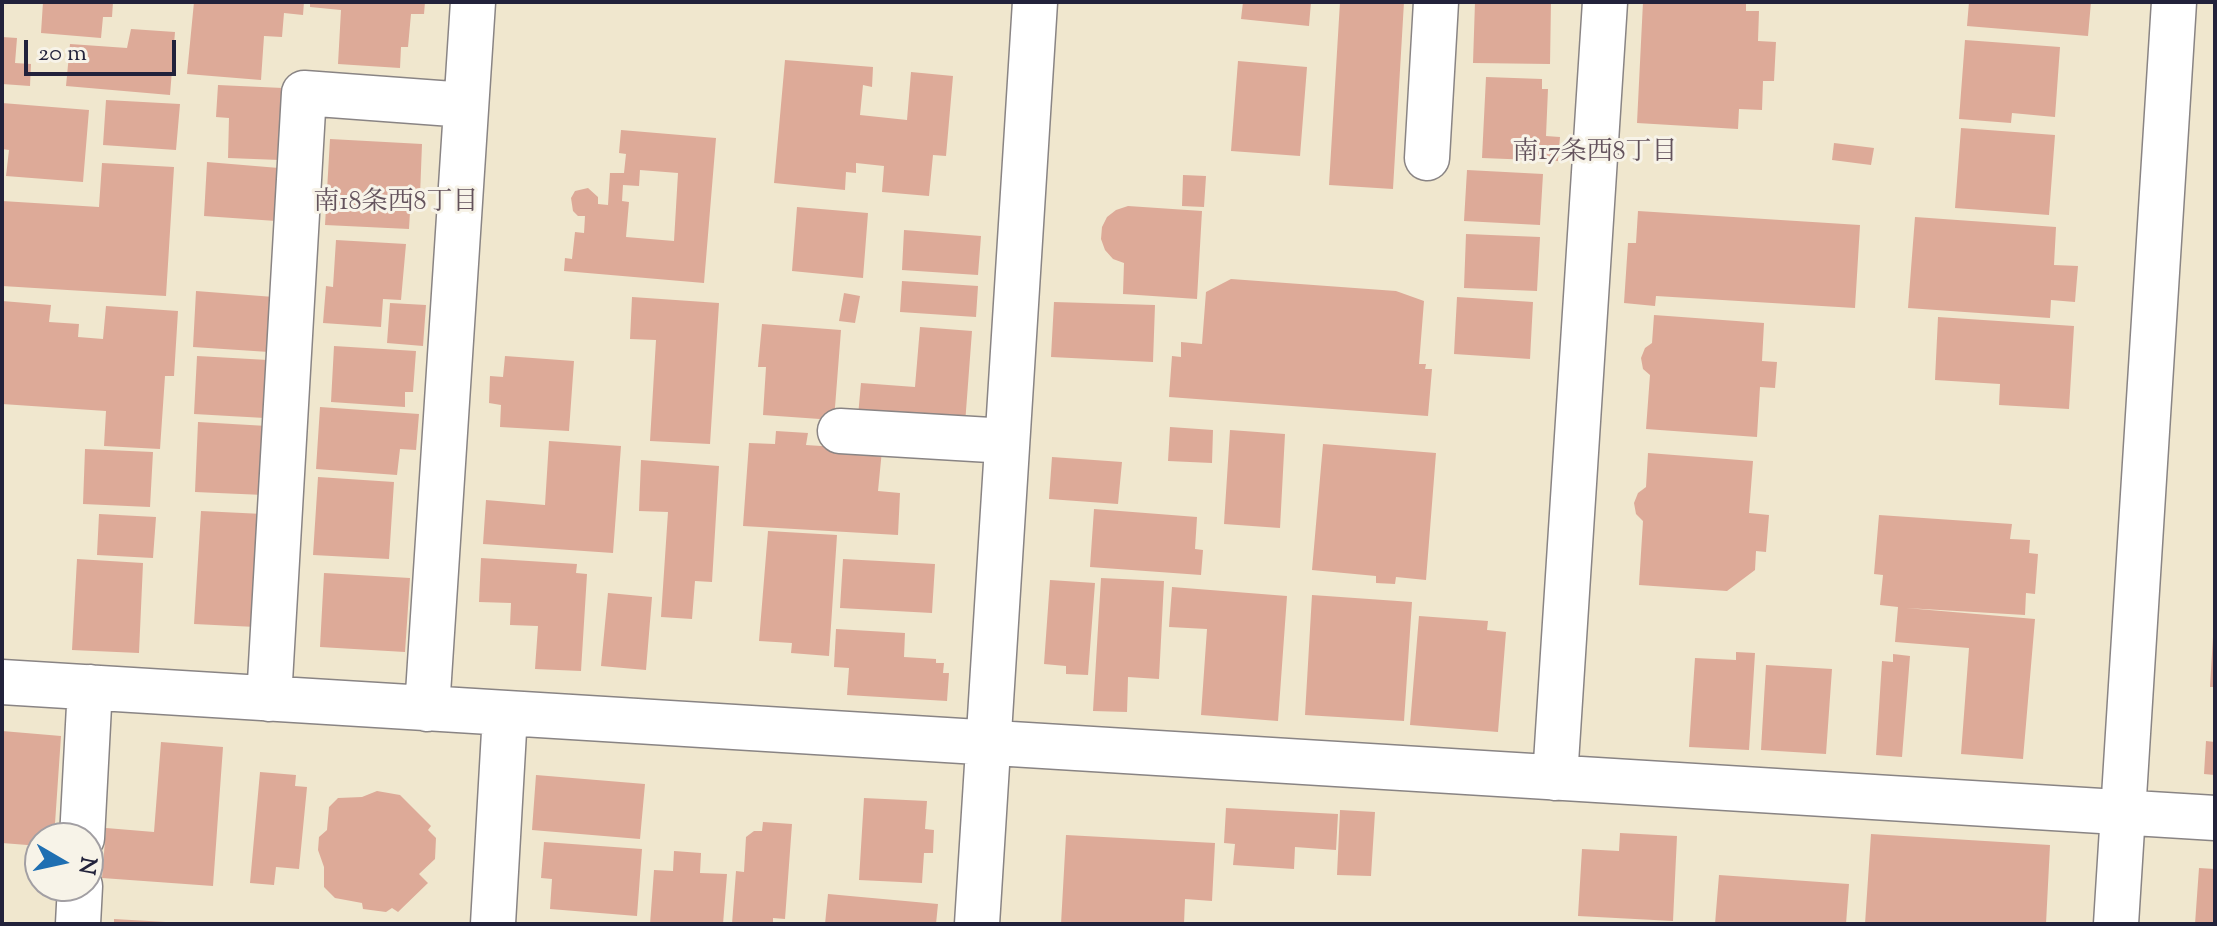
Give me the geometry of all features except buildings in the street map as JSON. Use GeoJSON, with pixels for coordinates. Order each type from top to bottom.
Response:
{"type":"FeatureCollection","features":[{"type":"Feature","properties":{"kind":"street"},"geometry":{"type":"LineString","coordinates":[[427,709],[473,2]]}},
{"type":"Feature","properties":{"kind":"street"},"geometry":{"type":"LineString","coordinates":[[977,924],[1035,2]]}},
{"type":"Feature","properties":{"kind":"street"},"geometry":{"type":"LineString","coordinates":[[1427,158],[1436,2]]}},
{"type":"Feature","properties":{"kind":"street"},"geometry":{"type":"LineString","coordinates":[[1555,778],[1605,2]]}},
{"type":"Feature","properties":{"kind":"street"},"geometry":{"type":"LineString","coordinates":[[2116,924],[2174,2]]}},
{"type":"Feature","properties":{"kind":"street"},"geometry":{"type":"LineString","coordinates":[[269,699],[304,93],[466,105]]}},
{"type":"Feature","properties":{"kind":"street"},"geometry":{"type":"LineString","coordinates":[[840,431],[1007,441]]}},
{"type":"Feature","properties":{"kind":"street"},"geometry":{"type":"LineString","coordinates":[[2,682],[2215,818]]}},
{"type":"Feature","properties":{"kind":"street"},"geometry":{"type":"LineString","coordinates":[[83,822],[90,687]]}},
{"type":"Feature","properties":{"kind":"street"},"geometry":{"type":"LineString","coordinates":[[493,924],[505,714]]}},
{"type":"Feature","properties":{"kind":"street"},"geometry":{"type":"LineString","coordinates":[[78,924],[79,902]]}},
{"type":"Feature","properties":{"kind":"district","name":"南17条西8丁目"},"geometry":{"type":"Point","coordinates":[1595,155]}},
{"type":"Feature","properties":{"kind":"district","name":"南18条西8丁目"},"geometry":{"type":"Point","coordinates":[396,205]}}]}
